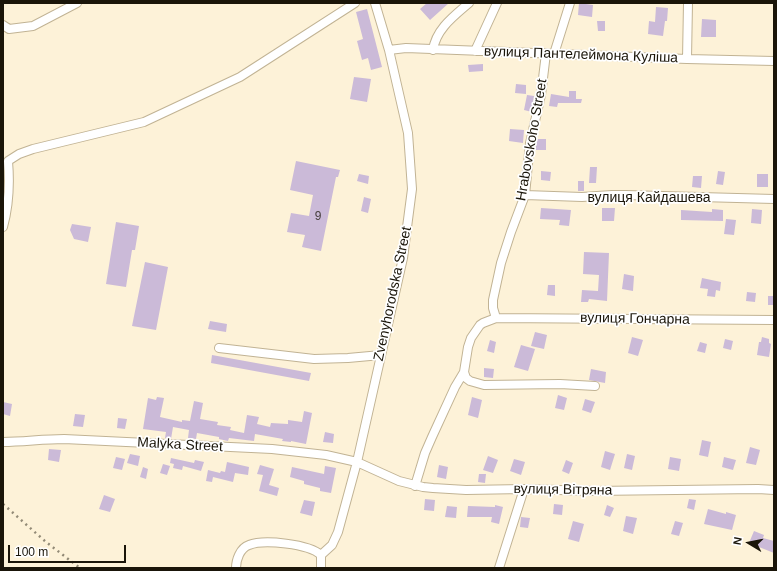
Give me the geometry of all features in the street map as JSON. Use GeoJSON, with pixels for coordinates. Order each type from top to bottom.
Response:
{"type":"FeatureCollection","features":[{"type":"Feature","properties":{"kind":"street"},"geometry":{"type":"LineString","coordinates":[[3,26],[9,29],[33,26],[77,3]]}},
{"type":"Feature","properties":{"kind":"street"},"geometry":{"type":"LineString","coordinates":[[3,228],[5,213],[6,161],[33,149],[144,122],[240,76],[355,3]]}},
{"type":"Feature","properties":{"kind":"street","name":"Zvenyhorodska Street"},"geometry":{"type":"LineString","coordinates":[[321,555],[332,544],[338,532],[357,462],[403,258],[412,190],[408,133],[389,50],[375,3]]}},
{"type":"Feature","properties":{"kind":"street"},"geometry":{"type":"LineString","coordinates":[[433,50],[435,39],[439,31],[469,3]]}},
{"type":"Feature","properties":{"kind":"street"},"geometry":{"type":"LineString","coordinates":[[475,51],[497,3]]}},
{"type":"Feature","properties":{"kind":"street","name":"Hrabovskoho Street"},"geometry":{"type":"LineString","coordinates":[[496,318],[493,308],[493,300],[511,232],[525,195],[530,138],[550,53],[570,3]]}},
{"type":"Feature","properties":{"kind":"street"},"geometry":{"type":"LineString","coordinates":[[687,60],[688,3]]}},
{"type":"Feature","properties":{"kind":"street","name":"вулиця Пантелеймона Куліша"},"geometry":{"type":"LineString","coordinates":[[389,50],[406,48],[687,60],[774,61]]}},
{"type":"Feature","properties":{"kind":"street","name":"вулиця Кайдашева"},"geometry":{"type":"LineString","coordinates":[[525,195],[582,197],[626,195],[774,199]]}},
{"type":"Feature","properties":{"kind":"street"},"geometry":{"type":"LineString","coordinates":[[416,486],[425,453],[455,387],[464,372],[468,347],[474,333],[483,323],[496,318]]}},
{"type":"Feature","properties":{"kind":"street","name":"вулиця Гончарна"},"geometry":{"type":"LineString","coordinates":[[496,318],[774,320]]}},
{"type":"Feature","properties":{"kind":"street"},"geometry":{"type":"LineString","coordinates":[[219,348],[314,359],[348,358],[381,354]]}},
{"type":"Feature","properties":{"kind":"street"},"geometry":{"type":"LineString","coordinates":[[464,372],[466,378],[470,381],[484,385],[560,384],[595,386]]}},
{"type":"Feature","properties":{"kind":"street","name":"Malyka Street"},"geometry":{"type":"LineString","coordinates":[[3,442],[64,439],[272,450],[326,455],[357,462]]}},
{"type":"Feature","properties":{"kind":"street","name":"вулиця Вітряна"},"geometry":{"type":"LineString","coordinates":[[357,462],[399,481],[416,486],[432,488],[466,490],[524,489],[593,491],[774,490]]}},
{"type":"Feature","properties":{"kind":"street"},"geometry":{"type":"LineString","coordinates":[[499,568],[524,489]]}},
{"type":"Feature","properties":{"kind":"street"},"geometry":{"type":"LineString","coordinates":[[236,568],[236,563],[241,552],[248,545],[259,542],[286,543],[312,549],[321,555],[321,568]]}},
{"type":"Feature","properties":{"kind":"building"},"geometry":{"type":"Polygon","coordinates":[[[427,3],[449,3],[430,20],[420,9],[427,3]]]}},
{"type":"Feature","properties":{"kind":"building"},"geometry":{"type":"Polygon","coordinates":[[[579,3],[593,5],[592,17],[578,15],[579,3]]]}},
{"type":"Feature","properties":{"kind":"building"},"geometry":{"type":"Polygon","coordinates":[[[656,7],[668,8],[667,21],[665,21],[663,36],[648,34],[649,21],[655,22],[656,7]]]}},
{"type":"Feature","properties":{"kind":"building"},"geometry":{"type":"Polygon","coordinates":[[[367,9],[382,67],[371,70],[368,58],[362,60],[357,41],[363,39],[356,12],[367,9]]]}},
{"type":"Feature","properties":{"kind":"building"},"geometry":{"type":"Polygon","coordinates":[[[702,19],[716,20],[716,37],[701,37],[702,19]]]}},
{"type":"Feature","properties":{"kind":"building"},"geometry":{"type":"Polygon","coordinates":[[[597,21],[605,21],[605,31],[598,31],[597,21]]]}},
{"type":"Feature","properties":{"kind":"building"},"geometry":{"type":"Polygon","coordinates":[[[483,64],[483,71],[469,72],[468,65],[483,64]]]}},
{"type":"Feature","properties":{"kind":"building"},"geometry":{"type":"Polygon","coordinates":[[[354,77],[371,79],[367,102],[350,99],[354,77]]]}},
{"type":"Feature","properties":{"kind":"building"},"geometry":{"type":"Polygon","coordinates":[[[516,84],[526,85],[526,94],[515,93],[516,84]]]}},
{"type":"Feature","properties":{"kind":"building"},"geometry":{"type":"Polygon","coordinates":[[[569,91],[576,91],[576,99],[582,99],[581,103],[558,103],[557,107],[549,106],[551,94],[569,97],[569,91]]]}},
{"type":"Feature","properties":{"kind":"building"},"geometry":{"type":"Polygon","coordinates":[[[527,95],[534,96],[532,112],[524,110],[527,95]]]}},
{"type":"Feature","properties":{"kind":"building"},"geometry":{"type":"Polygon","coordinates":[[[510,129],[524,130],[523,143],[509,141],[510,129]]]}},
{"type":"Feature","properties":{"kind":"building"},"geometry":{"type":"Polygon","coordinates":[[[536,139],[546,139],[546,150],[536,150],[536,139]]]}},
{"type":"Feature","properties":{"kind":"building"},"geometry":{"type":"Polygon","coordinates":[[[296,161],[340,170],[338,177],[336,177],[321,251],[302,247],[305,235],[287,232],[291,213],[309,216],[313,195],[290,190],[296,161]]]}},
{"type":"Feature","properties":{"kind":"building"},"geometry":{"type":"Polygon","coordinates":[[[590,167],[597,167],[596,183],[589,183],[590,167]]]}},
{"type":"Feature","properties":{"kind":"building"},"geometry":{"type":"Polygon","coordinates":[[[541,171],[551,172],[550,181],[541,180],[541,171]]]}},
{"type":"Feature","properties":{"kind":"building"},"geometry":{"type":"Polygon","coordinates":[[[718,171],[725,172],[723,185],[716,184],[718,171]]]}},
{"type":"Feature","properties":{"kind":"building"},"geometry":{"type":"Polygon","coordinates":[[[359,174],[369,176],[368,184],[357,181],[359,174]]]}},
{"type":"Feature","properties":{"kind":"building"},"geometry":{"type":"Polygon","coordinates":[[[757,174],[768,174],[768,187],[757,187],[757,174]]]}},
{"type":"Feature","properties":{"kind":"building"},"geometry":{"type":"Polygon","coordinates":[[[693,176],[702,176],[701,188],[692,187],[693,176]]]}},
{"type":"Feature","properties":{"kind":"building"},"geometry":{"type":"Polygon","coordinates":[[[578,181],[584,181],[584,191],[578,191],[578,181]]]}},
{"type":"Feature","properties":{"kind":"building"},"geometry":{"type":"Polygon","coordinates":[[[364,197],[371,199],[368,213],[361,211],[364,197]]]}},
{"type":"Feature","properties":{"kind":"building"},"geometry":{"type":"Polygon","coordinates":[[[541,208],[571,210],[569,226],[559,225],[560,220],[540,219],[541,208]]]}},
{"type":"Feature","properties":{"kind":"building"},"geometry":{"type":"Polygon","coordinates":[[[602,208],[615,208],[614,221],[602,221],[602,208]]]}},
{"type":"Feature","properties":{"kind":"building"},"geometry":{"type":"Polygon","coordinates":[[[712,209],[723,210],[723,221],[681,220],[681,210],[712,212],[712,209]]]}},
{"type":"Feature","properties":{"kind":"building"},"geometry":{"type":"Polygon","coordinates":[[[752,209],[762,210],[761,224],[751,223],[752,209]]]}},
{"type":"Feature","properties":{"kind":"building"},"geometry":{"type":"Polygon","coordinates":[[[726,219],[736,220],[734,235],[724,234],[726,219]]]}},
{"type":"Feature","properties":{"kind":"building"},"geometry":{"type":"Polygon","coordinates":[[[116,222],[139,226],[135,250],[132,250],[126,287],[106,284],[116,222]]]}},
{"type":"Feature","properties":{"kind":"building"},"geometry":{"type":"Polygon","coordinates":[[[72,224],[91,227],[88,242],[74,239],[70,230],[72,224]]]}},
{"type":"Feature","properties":{"kind":"building"},"geometry":{"type":"Polygon","coordinates":[[[584,252],[609,253],[607,301],[589,299],[588,302],[581,302],[582,290],[598,291],[599,275],[583,274],[584,252]]]}},
{"type":"Feature","properties":{"kind":"building"},"geometry":{"type":"Polygon","coordinates":[[[145,262],[168,267],[156,330],[132,326],[145,262]]]}},
{"type":"Feature","properties":{"kind":"building"},"geometry":{"type":"Polygon","coordinates":[[[624,274],[634,276],[633,291],[622,289],[624,274]]]}},
{"type":"Feature","properties":{"kind":"building"},"geometry":{"type":"Polygon","coordinates":[[[702,278],[721,282],[720,291],[716,290],[715,297],[707,296],[708,289],[700,288],[702,278]]]}},
{"type":"Feature","properties":{"kind":"building"},"geometry":{"type":"Polygon","coordinates":[[[548,285],[555,285],[555,296],[547,295],[548,285]]]}},
{"type":"Feature","properties":{"kind":"building"},"geometry":{"type":"Polygon","coordinates":[[[747,292],[756,293],[755,302],[746,301],[747,292]]]}},
{"type":"Feature","properties":{"kind":"building"},"geometry":{"type":"Polygon","coordinates":[[[768,296],[774,296],[774,305],[768,305],[768,296]]]}},
{"type":"Feature","properties":{"kind":"building"},"geometry":{"type":"Polygon","coordinates":[[[210,321],[227,324],[226,332],[208,329],[210,321]]]}},
{"type":"Feature","properties":{"kind":"building"},"geometry":{"type":"Polygon","coordinates":[[[535,332],[547,335],[544,349],[531,346],[535,332]]]}},
{"type":"Feature","properties":{"kind":"building"},"geometry":{"type":"Polygon","coordinates":[[[632,337],[643,340],[638,356],[628,353],[632,337]]]}},
{"type":"Feature","properties":{"kind":"building"},"geometry":{"type":"Polygon","coordinates":[[[762,337],[769,339],[769,343],[771,344],[769,357],[757,355],[759,342],[761,342],[762,337]]]}},
{"type":"Feature","properties":{"kind":"building"},"geometry":{"type":"Polygon","coordinates":[[[725,339],[733,341],[731,350],[723,348],[725,339]]]}},
{"type":"Feature","properties":{"kind":"building"},"geometry":{"type":"Polygon","coordinates":[[[490,340],[496,342],[494,353],[487,351],[490,340]]]}},
{"type":"Feature","properties":{"kind":"building"},"geometry":{"type":"Polygon","coordinates":[[[700,342],[707,344],[705,353],[697,351],[700,342]]]}},
{"type":"Feature","properties":{"kind":"building"},"geometry":{"type":"Polygon","coordinates":[[[521,345],[535,349],[528,371],[514,367],[521,345]]]}},
{"type":"Feature","properties":{"kind":"building"},"geometry":{"type":"Polygon","coordinates":[[[212,355],[311,373],[309,381],[211,363],[212,355]]]}},
{"type":"Feature","properties":{"kind":"building"},"geometry":{"type":"Polygon","coordinates":[[[484,368],[494,369],[493,378],[484,377],[484,368]]]}},
{"type":"Feature","properties":{"kind":"building"},"geometry":{"type":"Polygon","coordinates":[[[591,369],[606,372],[605,383],[589,380],[591,369]]]}},
{"type":"Feature","properties":{"kind":"building"},"geometry":{"type":"Polygon","coordinates":[[[558,395],[567,398],[564,410],[555,408],[558,395]]]}},
{"type":"Feature","properties":{"kind":"building"},"geometry":{"type":"Polygon","coordinates":[[[157,397],[164,398],[160,417],[182,422],[182,420],[190,421],[194,401],[203,403],[200,419],[218,422],[217,425],[231,427],[230,430],[244,433],[247,415],[259,417],[257,424],[270,427],[271,423],[288,424],[288,420],[302,422],[304,411],[312,413],[306,444],[282,441],[283,439],[255,434],[254,441],[229,438],[228,441],[219,439],[219,437],[197,433],[196,439],[188,438],[189,430],[173,427],[171,439],[165,438],[166,432],[143,429],[148,398],[156,400],[157,397]]]}},
{"type":"Feature","properties":{"kind":"building"},"geometry":{"type":"Polygon","coordinates":[[[472,397],[482,400],[478,418],[468,415],[472,397]]]}},
{"type":"Feature","properties":{"kind":"building"},"geometry":{"type":"Polygon","coordinates":[[[585,399],[595,402],[591,413],[582,410],[585,399]]]}},
{"type":"Feature","properties":{"kind":"building"},"geometry":{"type":"Polygon","coordinates":[[[3,402],[12,404],[10,416],[3,414],[3,402]]]}},
{"type":"Feature","properties":{"kind":"building"},"geometry":{"type":"Polygon","coordinates":[[[75,414],[85,415],[83,427],[73,426],[75,414]]]}},
{"type":"Feature","properties":{"kind":"building"},"geometry":{"type":"Polygon","coordinates":[[[118,418],[127,419],[125,429],[117,428],[118,418]]]}},
{"type":"Feature","properties":{"kind":"building"},"geometry":{"type":"Polygon","coordinates":[[[325,432],[334,434],[333,443],[323,442],[325,432]]]}},
{"type":"Feature","properties":{"kind":"building"},"geometry":{"type":"Polygon","coordinates":[[[702,440],[711,442],[708,457],[699,455],[702,440]]]}},
{"type":"Feature","properties":{"kind":"building"},"geometry":{"type":"Polygon","coordinates":[[[750,447],[760,450],[756,465],[746,463],[750,447]]]}},
{"type":"Feature","properties":{"kind":"building"},"geometry":{"type":"Polygon","coordinates":[[[49,449],[61,450],[59,462],[48,460],[49,449]]]}},
{"type":"Feature","properties":{"kind":"building"},"geometry":{"type":"Polygon","coordinates":[[[605,451],[615,454],[610,470],[601,467],[605,451]]]}},
{"type":"Feature","properties":{"kind":"building"},"geometry":{"type":"Polygon","coordinates":[[[130,454],[140,456],[138,466],[127,463],[130,454]]]}},
{"type":"Feature","properties":{"kind":"building"},"geometry":{"type":"Polygon","coordinates":[[[627,454],[635,456],[632,470],[624,468],[627,454]]]}},
{"type":"Feature","properties":{"kind":"building"},"geometry":{"type":"Polygon","coordinates":[[[488,456],[498,460],[493,473],[483,470],[488,456]]]}},
{"type":"Feature","properties":{"kind":"building"},"geometry":{"type":"Polygon","coordinates":[[[116,457],[125,459],[122,470],[113,468],[116,457]]]}},
{"type":"Feature","properties":{"kind":"building"},"geometry":{"type":"Polygon","coordinates":[[[670,457],[681,459],[679,471],[668,469],[670,457]]]}},
{"type":"Feature","properties":{"kind":"building"},"geometry":{"type":"Polygon","coordinates":[[[724,457],[736,460],[733,470],[722,467],[724,457]]]}},
{"type":"Feature","properties":{"kind":"building"},"geometry":{"type":"Polygon","coordinates":[[[171,458],[194,463],[195,460],[204,462],[201,471],[183,466],[182,470],[173,468],[174,464],[170,463],[171,458]]]}},
{"type":"Feature","properties":{"kind":"building"},"geometry":{"type":"Polygon","coordinates":[[[514,459],[525,462],[521,475],[510,471],[514,459]]]}},
{"type":"Feature","properties":{"kind":"building"},"geometry":{"type":"Polygon","coordinates":[[[566,460],[573,463],[569,474],[562,471],[566,460]]]}},
{"type":"Feature","properties":{"kind":"building"},"geometry":{"type":"Polygon","coordinates":[[[227,462],[249,467],[248,475],[235,473],[233,482],[213,477],[212,482],[206,481],[208,470],[220,473],[221,471],[225,472],[227,462]]]}},
{"type":"Feature","properties":{"kind":"building"},"geometry":{"type":"Polygon","coordinates":[[[163,464],[170,466],[167,475],[160,473],[163,464]]]}},
{"type":"Feature","properties":{"kind":"building"},"geometry":{"type":"Polygon","coordinates":[[[260,465],[274,469],[269,485],[279,488],[277,496],[259,491],[263,475],[257,474],[260,465]]]}},
{"type":"Feature","properties":{"kind":"building"},"geometry":{"type":"Polygon","coordinates":[[[439,465],[448,467],[446,479],[437,477],[439,465]]]}},
{"type":"Feature","properties":{"kind":"building"},"geometry":{"type":"Polygon","coordinates":[[[325,466],[336,468],[331,493],[320,491],[320,488],[304,484],[304,481],[290,477],[292,467],[324,474],[325,466]]]}},
{"type":"Feature","properties":{"kind":"building"},"geometry":{"type":"Polygon","coordinates":[[[143,467],[148,469],[146,479],[140,477],[143,467]]]}},
{"type":"Feature","properties":{"kind":"building"},"geometry":{"type":"Polygon","coordinates":[[[479,474],[486,474],[485,483],[478,482],[479,474]]]}},
{"type":"Feature","properties":{"kind":"building"},"geometry":{"type":"Polygon","coordinates":[[[104,495],[115,499],[110,512],[99,509],[104,495]]]}},
{"type":"Feature","properties":{"kind":"building"},"geometry":{"type":"Polygon","coordinates":[[[425,499],[435,500],[434,511],[424,510],[425,499]]]}},
{"type":"Feature","properties":{"kind":"building"},"geometry":{"type":"Polygon","coordinates":[[[689,499],[696,500],[694,510],[687,508],[689,499]]]}},
{"type":"Feature","properties":{"kind":"building"},"geometry":{"type":"Polygon","coordinates":[[[304,500],[315,502],[312,516],[300,513],[304,500]]]}},
{"type":"Feature","properties":{"kind":"building"},"geometry":{"type":"Polygon","coordinates":[[[554,504],[563,505],[562,515],[553,514],[554,504]]]}},
{"type":"Feature","properties":{"kind":"building"},"geometry":{"type":"Polygon","coordinates":[[[495,505],[503,507],[499,524],[491,522],[492,517],[467,517],[468,506],[495,507],[495,505]]]}},
{"type":"Feature","properties":{"kind":"building"},"geometry":{"type":"Polygon","coordinates":[[[607,505],[614,508],[610,517],[604,515],[607,505]]]}},
{"type":"Feature","properties":{"kind":"building"},"geometry":{"type":"Polygon","coordinates":[[[447,506],[457,507],[456,518],[445,517],[447,506]]]}},
{"type":"Feature","properties":{"kind":"building"},"geometry":{"type":"Polygon","coordinates":[[[708,509],[736,515],[732,530],[704,524],[708,509]]]}},
{"type":"Feature","properties":{"kind":"building"},"geometry":{"type":"Polygon","coordinates":[[[626,516],[637,518],[633,534],[623,531],[626,516]]]}},
{"type":"Feature","properties":{"kind":"building"},"geometry":{"type":"Polygon","coordinates":[[[521,517],[530,518],[528,528],[520,527],[521,517]]]}},
{"type":"Feature","properties":{"kind":"building"},"geometry":{"type":"Polygon","coordinates":[[[573,521],[584,524],[579,542],[568,539],[573,521]]]}},
{"type":"Feature","properties":{"kind":"building"},"geometry":{"type":"Polygon","coordinates":[[[675,521],[683,523],[679,536],[671,534],[675,521]]]}},
{"type":"Feature","properties":{"kind":"building"},"geometry":{"type":"Polygon","coordinates":[[[754,531],[764,535],[763,538],[774,541],[774,553],[749,543],[754,531]]]}},
{"type":"Feature","properties":{"kind":"railway"},"geometry":{"type":"LineString","coordinates":[[3,504],[46,542],[80,568]]}}]}
